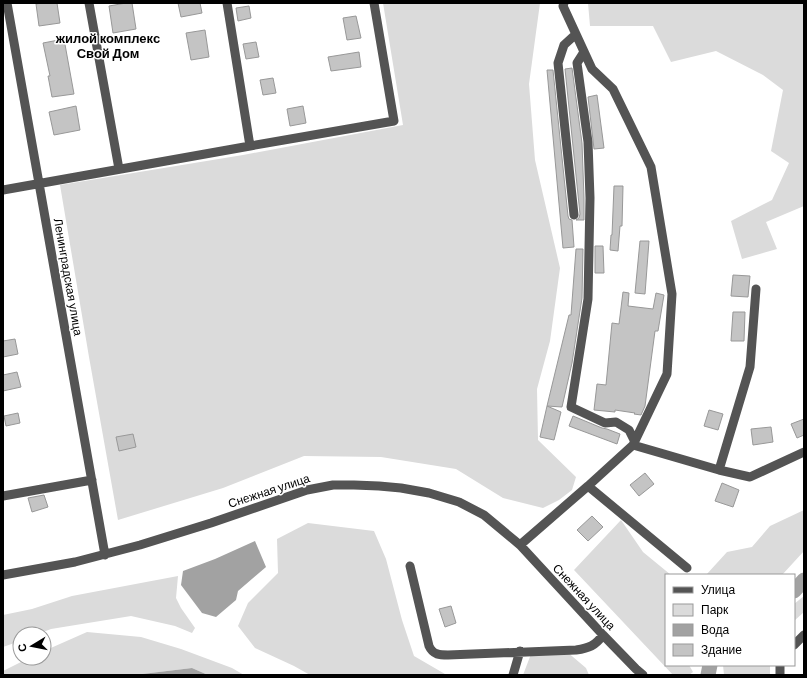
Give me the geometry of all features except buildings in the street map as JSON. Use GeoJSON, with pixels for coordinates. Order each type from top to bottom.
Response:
{"type":"FeatureCollection","features":[{"type":"Feature","properties":{"kind":"street","name":"Ленинградская улица"},"geometry":{"type":"LineString","coordinates":[[7,3],[105,555]]}},
{"type":"Feature","properties":{"kind":"street"},"geometry":{"type":"LineString","coordinates":[[89,3],[119,169]]}},
{"type":"Feature","properties":{"kind":"street"},"geometry":{"type":"LineString","coordinates":[[227,3],[250,146]]}},
{"type":"Feature","properties":{"kind":"street"},"geometry":{"type":"LineString","coordinates":[[3,190],[394,121],[374,3]]}},
{"type":"Feature","properties":{"kind":"street"},"geometry":{"type":"LineString","coordinates":[[520,545],[634,444],[667,374],[672,294],[651,168],[613,89],[592,69],[563,6],[564,3]]}},
{"type":"Feature","properties":{"kind":"street"},"geometry":{"type":"LineString","coordinates":[[574,215],[558,63],[564,45],[576,34]]}},
{"type":"Feature","properties":{"kind":"street"},"geometry":{"type":"LineString","coordinates":[[584,52],[577,63],[588,142],[590,198],[588,299],[571,406],[605,423],[616,422],[629,430],[634,444]]}},
{"type":"Feature","properties":{"kind":"street"},"geometry":{"type":"LineString","coordinates":[[719,470],[750,367],[756,289]]}},
{"type":"Feature","properties":{"kind":"street"},"geometry":{"type":"LineString","coordinates":[[634,444],[719,470],[750,477],[804,452]]}},
{"type":"Feature","properties":{"kind":"street"},"geometry":{"type":"LineString","coordinates":[[3,496],[92,480]]}},
{"type":"Feature","properties":{"kind":"street","name":"Снежная улица"},"geometry":{"type":"LineString","coordinates":[[3,575],[105,555],[211,524],[307,490],[333,485],[379,486],[408,489],[459,502],[484,515],[520,545],[603,635],[643,675]]}},
{"type":"Feature","properties":{"kind":"street"},"geometry":{"type":"LineString","coordinates":[[588,486],[687,568]]}},
{"type":"Feature","properties":{"kind":"street"},"geometry":{"type":"LineString","coordinates":[[410,566],[429,646],[433,653],[448,655],[576,650],[588,648],[598,642],[603,635]]}},
{"type":"Feature","properties":{"kind":"street"},"geometry":{"type":"LineString","coordinates":[[795,644],[804,635]]}},
{"type":"Feature","properties":{"kind":"street"},"geometry":{"type":"LineString","coordinates":[[512,675],[520,651]]}},
{"type":"Feature","properties":{"kind":"green space"},"geometry":{"type":"Polygon","coordinates":[[[383,3],[540,3],[529,84],[535,160],[560,268],[550,341],[537,389],[538,440],[576,477],[572,490],[559,500],[543,508],[503,498],[456,469],[381,457],[304,456],[223,488],[118,520],[60,185],[243,155],[403,125],[383,3]]]}},
{"type":"Feature","properties":{"kind":"green space"},"geometry":{"type":"Polygon","coordinates":[[[588,3],[804,3],[804,206],[766,222],[777,249],[742,259],[731,221],[772,200],[789,163],[771,151],[783,90],[763,75],[716,51],[671,62],[653,26],[590,26],[588,3]]]}},
{"type":"Feature","properties":{"kind":"green space"},"geometry":{"type":"Polygon","coordinates":[[[804,510],[804,551],[783,574],[707,574],[727,552],[752,547],[770,526],[804,510]]]}},
{"type":"Feature","properties":{"kind":"green space"},"geometry":{"type":"Polygon","coordinates":[[[621,520],[643,552],[670,574],[665,574],[665,666],[690,666],[693,672],[689,675],[673,675],[574,570],[621,520]]]}},
{"type":"Feature","properties":{"kind":"green space"},"geometry":{"type":"Polygon","coordinates":[[[308,523],[374,531],[386,559],[402,620],[414,656],[445,674],[471,675],[310,675],[255,648],[238,626],[248,603],[278,573],[277,539],[308,523]]]}},
{"type":"Feature","properties":{"kind":"green space"},"geometry":{"type":"Polygon","coordinates":[[[178,576],[176,598],[195,628],[192,633],[175,626],[131,616],[52,629],[52,626],[12,626],[12,644],[3,647],[3,615],[32,609],[72,596],[178,576]]]}},
{"type":"Feature","properties":{"kind":"green space"},"geometry":{"type":"Polygon","coordinates":[[[804,596],[804,612],[795,620],[795,603],[804,596]]]}},
{"type":"Feature","properties":{"kind":"green space"},"geometry":{"type":"Polygon","coordinates":[[[87,632],[141,637],[181,649],[232,668],[244,675],[208,675],[192,668],[134,675],[3,675],[3,671],[13,666],[52,666],[52,647],[87,632]]]}},
{"type":"Feature","properties":{"kind":"green space"},"geometry":{"type":"Polygon","coordinates":[[[566,651],[586,668],[589,675],[523,675],[531,654],[566,651]]]}},
{"type":"Feature","properties":{"kind":"green space"},"geometry":{"type":"Polygon","coordinates":[[[723,666],[770,666],[770,675],[724,675],[723,666]]]}},
{"type":"Feature","properties":{"kind":"water"},"geometry":{"type":"Polygon","coordinates":[[[255,541],[266,567],[238,591],[236,600],[216,617],[202,613],[181,585],[183,571],[215,559],[255,541]]]}},
{"type":"Feature","properties":{"kind":"water"},"geometry":{"type":"Polygon","coordinates":[[[192,668],[208,675],[134,675],[192,668]]]}},
{"type":"Feature","properties":{"kind":"waterway"},"geometry":{"type":"LineString","coordinates":[[795,590],[804,580]]}},
{"type":"Feature","properties":{"kind":"waterway"},"geometry":{"type":"LineString","coordinates":[[708,675],[710,666]]}},
{"type":"Feature","properties":{"kind":"district","name":"жилой комплекс Свой Дом"},"geometry":{"type":"Point","coordinates":[108,46]}}]}
